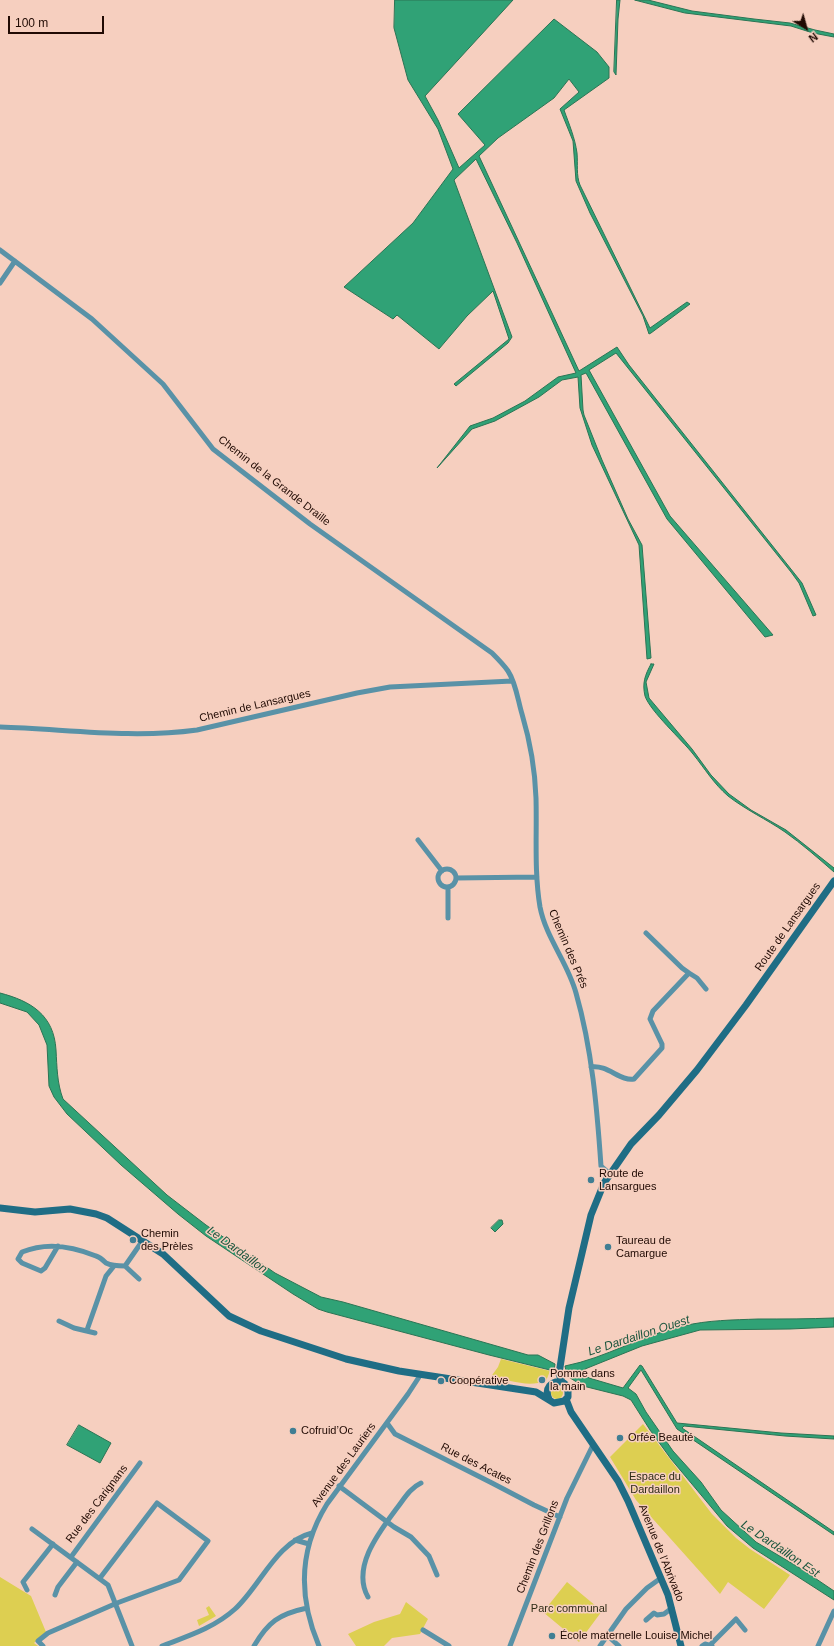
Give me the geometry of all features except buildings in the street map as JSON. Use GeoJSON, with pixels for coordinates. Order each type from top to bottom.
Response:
{"type":"FeatureCollection","features":[{"type":"Feature","properties":{"kind":"main road","name":"Route de Lansargues"},"geometry":{"type":"LineString","coordinates":[[558,1382],[569,1308],[592,1215],[598,1196],[610,1174],[631,1144],[659,1115],[746,1005],[834,881]]}},
{"type":"Feature","properties":{"kind":"main road"},"geometry":{"type":"LineString","coordinates":[[0,1208],[35,1212],[70,1209],[83,1210],[107,1218],[164,1254],[229,1316],[242,1323],[346,1359],[399,1371],[536,1392],[558,1403],[566,1400],[568,1391],[567,1387],[558,1382],[549,1386],[547,1389],[536,1392]]}},
{"type":"Feature","properties":{"kind":"main road"},"geometry":{"type":"LineString","coordinates":[[547,1389],[549,1399]]}},
{"type":"Feature","properties":{"kind":"main road","name":"Avenue de l'Abrivado"},"geometry":{"type":"LineString","coordinates":[[566,1400],[571,1412],[618,1481],[628,1501],[661,1578],[672,1608],[681,1646]]}},
{"type":"Feature","properties":{"kind":"main road","name":"Avenue de l'Abrivado"},"geometry":{"type":"LineString","coordinates":[[558,1403],[571,1412]]}},
{"type":"Feature","properties":{"kind":"street","name":"Chemin de la Grande Draille"},"geometry":{"type":"LineString","coordinates":[[0,250],[92,319],[163,384],[213,449],[310,524],[492,653],[509,673],[512,681]]}},
{"type":"Feature","properties":{"kind":"street"},"geometry":{"type":"LineString","coordinates":[[0,283],[15,261]]}},
{"type":"Feature","properties":{"kind":"street","name":"Chemin de Lansargues"},"geometry":{"type":"LineString","coordinates":[[0,727],[136,735],[177,732],[197,730],[357,693],[390,687],[512,681]]}},
{"type":"Feature","properties":{"kind":"street","name":"Chemin des Prés"},"geometry":{"type":"LineString","coordinates":[[512,681],[530,747],[534,773],[536,796],[537,877],[540,907],[544,921],[576,991],[585,1027],[591,1067],[599,1128],[601,1166],[610,1174]]}},
{"type":"Feature","properties":{"kind":"street"},"geometry":{"type":"LineString","coordinates":[[418,840],[442,871]]}},
{"type":"Feature","properties":{"kind":"street"},"geometry":{"type":"LineString","coordinates":[[449,870],[454,873],[456,878],[455,883],[448,887],[442,886],[438,876],[442,871],[449,870]]}},
{"type":"Feature","properties":{"kind":"street"},"geometry":{"type":"LineString","coordinates":[[456,878],[537,877]]}},
{"type":"Feature","properties":{"kind":"street"},"geometry":{"type":"LineString","coordinates":[[448,887],[448,918]]}},
{"type":"Feature","properties":{"kind":"street"},"geometry":{"type":"LineString","coordinates":[[646,933],[682,968],[697,978],[706,989]]}},
{"type":"Feature","properties":{"kind":"street"},"geometry":{"type":"LineString","coordinates":[[591,1067],[604,1067],[628,1079],[634,1079],[662,1048],[662,1044],[650,1019],[651,1014],[689,973]]}},
{"type":"Feature","properties":{"kind":"street"},"geometry":{"type":"LineString","coordinates":[[125,1266],[143,1240]]}},
{"type":"Feature","properties":{"kind":"street"},"geometry":{"type":"LineString","coordinates":[[58,1246],[45,1268],[41,1271],[22,1263],[18,1259],[22,1252],[39,1247],[58,1246],[71,1248],[87,1252],[114,1266],[125,1266],[139,1279]]}},
{"type":"Feature","properties":{"kind":"street"},"geometry":{"type":"LineString","coordinates":[[87,1330],[106,1276],[114,1266]]}},
{"type":"Feature","properties":{"kind":"street"},"geometry":{"type":"LineString","coordinates":[[59,1321],[74,1328],[87,1330],[94,1333]]}},
{"type":"Feature","properties":{"kind":"street","name":"Avenue des Lauriers"},"geometry":{"type":"LineString","coordinates":[[319,1646],[312,1631],[306,1608],[304,1587],[309,1544],[312,1533],[317,1520],[339,1486],[387,1423],[421,1374]]}},
{"type":"Feature","properties":{"kind":"street","name":"Rue des Acates"},"geometry":{"type":"LineString","coordinates":[[387,1423],[395,1434],[560,1517]]}},
{"type":"Feature","properties":{"kind":"street","name":"Chemin des Grillons"},"geometry":{"type":"LineString","coordinates":[[510,1646],[576,1477],[588,1457],[593,1445]]}},
{"type":"Feature","properties":{"kind":"street"},"geometry":{"type":"LineString","coordinates":[[588,1457],[599,1455]]}},
{"type":"Feature","properties":{"kind":"street","name":"Rue des Carignans"},"geometry":{"type":"LineString","coordinates":[[71,1557],[140,1463]]}},
{"type":"Feature","properties":{"kind":"street"},"geometry":{"type":"LineString","coordinates":[[368,1597],[364,1586],[365,1567],[367,1556],[376,1536],[411,1489],[421,1484]]}},
{"type":"Feature","properties":{"kind":"street"},"geometry":{"type":"LineString","coordinates":[[339,1486],[416,1542],[429,1556],[437,1575]]}},
{"type":"Feature","properties":{"kind":"street"},"geometry":{"type":"LineString","coordinates":[[43,1646],[38,1641],[48,1633],[117,1603],[179,1580],[208,1541],[157,1503],[100,1578]]}},
{"type":"Feature","properties":{"kind":"street"},"geometry":{"type":"LineString","coordinates":[[32,1529],[100,1578],[111,1588],[132,1646]]}},
{"type":"Feature","properties":{"kind":"street"},"geometry":{"type":"LineString","coordinates":[[162,1646],[207,1629],[231,1613],[245,1599],[280,1554],[295,1540],[303,1535],[312,1533]]}},
{"type":"Feature","properties":{"kind":"street"},"geometry":{"type":"LineString","coordinates":[[295,1540],[309,1544]]}},
{"type":"Feature","properties":{"kind":"street"},"geometry":{"type":"LineString","coordinates":[[27,1590],[23,1582],[53,1544]]}},
{"type":"Feature","properties":{"kind":"street"},"geometry":{"type":"LineString","coordinates":[[55,1595],[58,1587],[77,1562]]}},
{"type":"Feature","properties":{"kind":"street"},"geometry":{"type":"LineString","coordinates":[[600,1646],[626,1609],[647,1588],[661,1578]]}},
{"type":"Feature","properties":{"kind":"street"},"geometry":{"type":"LineString","coordinates":[[254,1646],[264,1629],[274,1620],[287,1613],[306,1608]]}},
{"type":"Feature","properties":{"kind":"street"},"geometry":{"type":"LineString","coordinates":[[646,1620],[654,1613],[657,1615],[664,1614],[672,1608]]}},
{"type":"Feature","properties":{"kind":"street"},"geometry":{"type":"LineString","coordinates":[[818,1646],[834,1611]]}},
{"type":"Feature","properties":{"kind":"street"},"geometry":{"type":"LineString","coordinates":[[702,1646],[705,1644],[711,1645],[736,1619],[745,1630]]}},
{"type":"Feature","properties":{"kind":"street"},"geometry":{"type":"LineString","coordinates":[[423,1630],[449,1646]]}},
{"type":"Feature","properties":{"kind":"street"},"geometry":{"type":"LineString","coordinates":[[608,1636],[619,1646]]}},
{"type":"Feature","properties":{"kind":"green space"},"geometry":{"type":"Polygon","coordinates":[[[501,1359],[550,1371],[546,1381],[532,1384],[490,1378],[498,1367],[501,1359]]]}},
{"type":"Feature","properties":{"kind":"green space"},"geometry":{"type":"Polygon","coordinates":[[[559,1387],[562,1388],[562,1398],[555,1399],[552,1398],[551,1391],[552,1388],[559,1387]]]}},
{"type":"Feature","properties":{"kind":"green space","name":"Espace du Dardaillon"},"geometry":{"type":"Polygon","coordinates":[[[643,1424],[712,1514],[736,1538],[750,1549],[790,1575],[764,1609],[728,1582],[720,1594],[636,1500],[610,1457],[643,1424]]]}},
{"type":"Feature","properties":{"kind":"green space"},"geometry":{"type":"Polygon","coordinates":[[[0,1577],[31,1596],[46,1632],[34,1643],[38,1646],[0,1646],[0,1577]]]}},
{"type":"Feature","properties":{"kind":"green space","name":"Parc communal"},"geometry":{"type":"Polygon","coordinates":[[[567,1582],[602,1611],[579,1642],[543,1612],[567,1582]]]}},
{"type":"Feature","properties":{"kind":"green space"},"geometry":{"type":"Polygon","coordinates":[[[406,1602],[428,1619],[420,1634],[392,1638],[384,1646],[356,1646],[348,1634],[374,1622],[400,1614],[406,1602]]]}},
{"type":"Feature","properties":{"kind":"green space"},"geometry":{"type":"Polygon","coordinates":[[[209,1606],[216,1616],[199,1626],[197,1620],[209,1615],[206,1608],[209,1606]]]}},
{"type":"Feature","properties":{"kind":"water"},"geometry":{"type":"Polygon","coordinates":[[[395,0],[513,0],[425,96],[438,120],[459,168],[485,145],[458,114],[554,19],[597,52],[609,67],[609,78],[564,110],[576,147],[580,185],[650,328],[687,302],[690,304],[651,333],[649,334],[643,316],[590,213],[576,181],[573,141],[560,109],[579,92],[569,79],[554,98],[498,138],[479,156],[579,371],[617,347],[629,365],[802,583],[816,615],[813,616],[799,583],[791,572],[616,353],[589,370],[670,516],[773,635],[765,637],[667,519],[586,373],[581,375],[584,415],[628,519],[642,545],[651,658],[647,659],[639,545],[592,445],[580,408],[578,377],[562,380],[539,397],[495,421],[472,429],[437,468],[470,426],[493,418],[525,401],[558,377],[576,373],[517,243],[476,159],[454,180],[512,337],[508,343],[456,386],[454,384],[509,339],[493,291],[467,316],[439,349],[397,315],[393,319],[344,287],[413,223],[453,169],[438,129],[408,80],[394,28],[395,0]]]}},
{"type":"Feature","properties":{"kind":"water"},"geometry":{"type":"Polygon","coordinates":[[[617,0],[620,0],[616,75],[614,72],[617,0]]]}},
{"type":"Feature","properties":{"kind":"water"},"geometry":{"type":"Polygon","coordinates":[[[635,0],[648,0],[692,11],[790,23],[834,34],[834,37],[813,33],[791,26],[685,13],[635,0]]]}},
{"type":"Feature","properties":{"kind":"water"},"geometry":{"type":"Polygon","coordinates":[[[651,664],[654,664],[646,682],[649,698],[692,749],[711,775],[729,794],[751,810],[786,830],[834,868],[834,872],[810,851],[778,827],[735,801],[718,786],[693,754],[659,717],[648,702],[645,696],[644,683],[651,664]]]}},
{"type":"Feature","properties":{"kind":"water","name":"Le Dardaillon"},"geometry":{"type":"Polygon","coordinates":[[[0,993],[22,1000],[31,1005],[39,1011],[51,1027],[56,1050],[58,1081],[63,1099],[167,1195],[206,1225],[275,1273],[321,1297],[528,1355],[538,1355],[555,1364],[554,1371],[318,1309],[206,1236],[121,1165],[67,1114],[54,1097],[49,1086],[47,1045],[39,1025],[27,1012],[0,1003],[0,993]]]}},
{"type":"Feature","properties":{"kind":"water"},"geometry":{"type":"Polygon","coordinates":[[[499,1220],[502,1220],[503,1224],[495,1232],[491,1228],[499,1220]]]}},
{"type":"Feature","properties":{"kind":"water"},"geometry":{"type":"Polygon","coordinates":[[[834,1318],[834,1327],[700,1330],[642,1346],[585,1369],[584,1374],[589,1378],[623,1388],[640,1365],[642,1366],[677,1423],[781,1433],[834,1436],[834,1439],[785,1436],[684,1426],[682,1428],[834,1532],[834,1535],[677,1429],[641,1370],[628,1388],[636,1394],[646,1412],[673,1451],[701,1482],[721,1510],[756,1542],[803,1570],[834,1591],[834,1600],[753,1548],[727,1526],[671,1459],[631,1400],[623,1396],[583,1386],[567,1376],[565,1366],[595,1358],[668,1330],[692,1324],[711,1321],[758,1319],[834,1318]]]}},
{"type":"Feature","properties":{"kind":"water"},"geometry":{"type":"Polygon","coordinates":[[[79,1425],[111,1443],[100,1463],[67,1445],[79,1425]]]}},
{"type":"Feature","properties":{"kind":"place","name":"Route de Lansargues"},"geometry":{"type":"Point","coordinates":[591,1180]}},
{"type":"Feature","properties":{"kind":"place","name":"Chemin des Prèles"},"geometry":{"type":"Point","coordinates":[133,1240]}},
{"type":"Feature","properties":{"kind":"place","name":"Taureau de Camargue"},"geometry":{"type":"Point","coordinates":[608,1247]}},
{"type":"Feature","properties":{"kind":"place","name":"Pomme dans la main"},"geometry":{"type":"Point","coordinates":[542,1380]}},
{"type":"Feature","properties":{"kind":"place","name":"Coopérative"},"geometry":{"type":"Point","coordinates":[441,1381]}},
{"type":"Feature","properties":{"kind":"place","name":"Cofruid’Oc"},"geometry":{"type":"Point","coordinates":[293,1431]}},
{"type":"Feature","properties":{"kind":"place","name":"Orfée Beauté"},"geometry":{"type":"Point","coordinates":[620,1438]}},
{"type":"Feature","properties":{"kind":"place","name":"École maternelle Louise Michel"},"geometry":{"type":"Point","coordinates":[552,1636]}},
{"type":"Feature","properties":{"kind":"water label","name":"Le Dardaillon Ouest"},"geometry":{"type":"Point","coordinates":[639,1336]}},
{"type":"Feature","properties":{"kind":"water label","name":"Le Dardaillon Est"},"geometry":{"type":"Point","coordinates":[780,1549]}}]}
